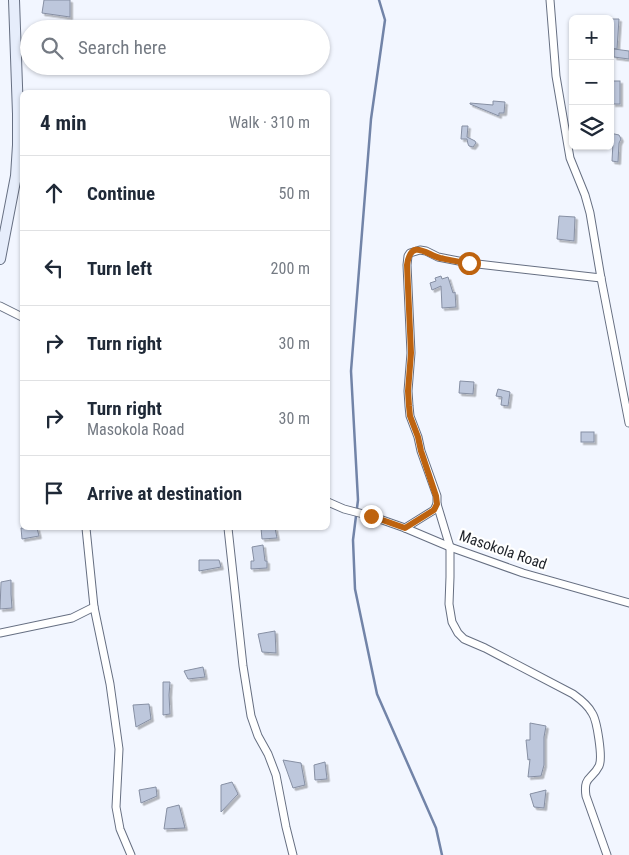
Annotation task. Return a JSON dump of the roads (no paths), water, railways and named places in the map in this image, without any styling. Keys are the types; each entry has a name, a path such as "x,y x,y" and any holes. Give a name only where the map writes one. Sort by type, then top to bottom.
{"street":[{"path":"0,259 16,176 18,114 14,0"},
{"path":"550,0 556,76 570,158 585,194 590,213 629,424"},
{"path":"601,278 469,263 438,257 420,250 410,253 407,265 411,353 408,391 410,416 418,437 450,547 449,604 452,622 458,634 464,639 573,694 586,704 593,714 598,733 600,762 598,769 584,787 607,855"},
{"path":"0,306 20,316"},
{"name":"Masokola Road","path":"330,503 405,528 450,547 523,573 629,602"},
{"path":"405,528 434,510 437,504"},
{"path":"86,530 94,607 110,684 119,749 116,807 120,829 130,855"},
{"path":"228,530 242,666 251,716 276,776 293,855"},
{"path":"0,632 72,618 94,607"}],"waterway":[{"path":"379,0 385,20 371,119 351,371 358,500 353,540 355,589 377,694 436,828 442,855"}]}
